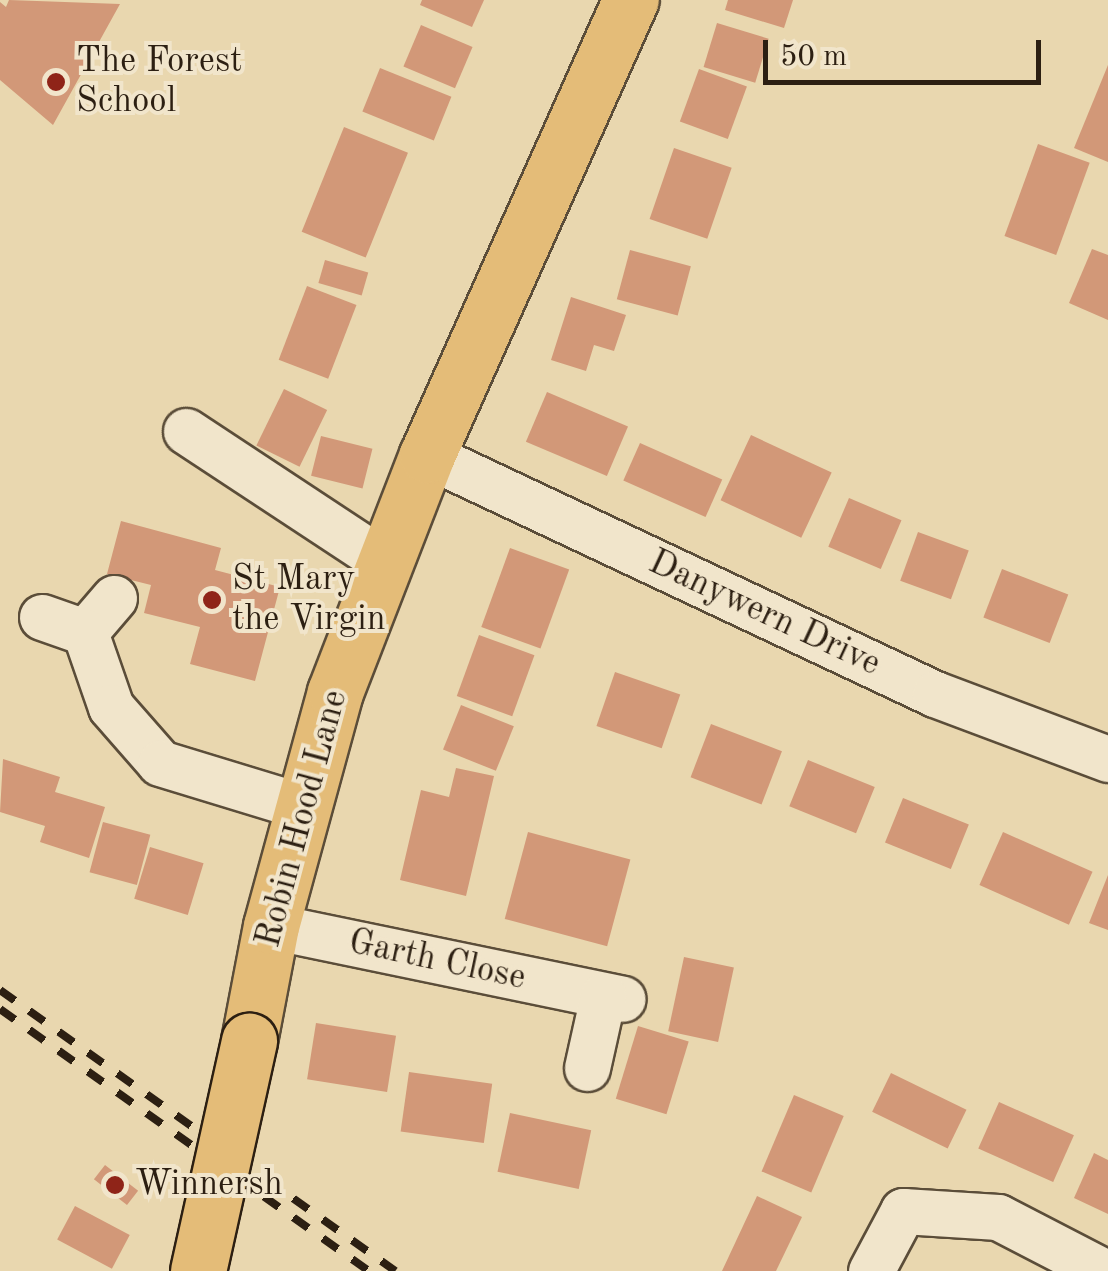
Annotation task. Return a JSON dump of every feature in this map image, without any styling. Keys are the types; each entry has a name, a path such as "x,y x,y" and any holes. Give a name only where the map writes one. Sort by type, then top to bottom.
{"main road":[{"name":"Robin Hood Lane","path":"198,1271 271,926 335,692 426,454 631,0"}],"street":[{"path":"186,431 386,563"},
{"name":"Danywern Drive","path":"426,454 935,694 1108,759"},
{"path":"85,632 114,598"},
{"path":"42,617 85,632"},
{"path":"85,632 112,707 160,763 301,806"},
{"name":"Garth Close","path":"271,926 613,998 587,1068"},
{"path":"872,1271 902,1211 998,1217 1102,1271"}],"building":[{"path":"9,0 120,4 53,125 0,80 0,2 6,7"},
{"path":"422,0 484,0 472,27 420,5"},
{"path":"728,0 793,0 784,28 725,10"},
{"path":"717,23 769,39 755,83 704,67"},
{"path":"421,25 473,47 455,88 403,66"},
{"path":"1108,65 1108,162 1074,148"},
{"path":"380,68 451,97 434,140 362,112"},
{"path":"699,69 747,86 728,139 680,122"},
{"path":"344,127 408,153 366,258 302,232"},
{"path":"1038,144 1090,163 1056,255 1004,236"},
{"path":"674,148 732,168 707,239 650,219"},
{"path":"1092,249 1108,255 1108,320 1069,303"},
{"path":"630,250 691,266 678,316 617,299"},
{"path":"325,260 368,272 362,295 318,283"},
{"path":"307,286 356,305 328,379 279,360"},
{"path":"571,297 626,315 614,351 594,345 586,371 551,360"},
{"path":"284,389 327,410 300,467 256,446"},
{"path":"547,392 628,426 607,476 526,442"},
{"path":"751,435 832,473 801,538 721,500"},
{"path":"321,436 372,449 363,489 311,476"},
{"path":"640,443 722,480 706,517 623,480"},
{"path":"849,498 901,520 881,569 828,547"},
{"name":"St Mary the Virgin","path":"121,521 221,548 215,570 280,587 255,681 190,664 200,627 144,613 151,585 107,574"},
{"path":"918,532 969,550 951,599 900,581"},
{"path":"510,548 569,570 540,648 481,627"},
{"path":"1002,569 1068,594 1050,643 983,618"},
{"path":"479,635 534,655 512,716 457,696"},
{"path":"615,672 680,694 662,748 596,726"},
{"path":"461,705 514,726 496,771 443,750"},
{"path":"711,724 782,751 762,804 691,777"},
{"path":"3,759 60,777 55,792 105,807 89,858 40,842 45,826 0,812"},
{"path":"808,760 875,787 856,833 789,806"},
{"path":"456,768 494,776 466,896 400,880 421,790 449,797"},
{"path":"903,798 969,825 951,869 885,843"},
{"path":"103,822 150,835 137,885 90,872"},
{"path":"528,832 630,859 607,946 505,919"},
{"path":"1003,832 1093,872 1069,925 979,885"},
{"path":"150,847 204,863 188,915 134,899"},
{"path":"1108,875 1108,930 1089,923"},
{"path":"684,957 734,968 718,1042 668,1031"},
{"path":"316,1023 396,1036 387,1092 307,1079"},
{"path":"638,1026 689,1041 666,1114 616,1099"},
{"path":"409,1072 492,1084 484,1143 401,1131"},
{"path":"891,1073 966,1110 948,1148 872,1112"},
{"path":"794,1095 844,1116 811,1193 762,1171"},
{"path":"999,1102 1074,1135 1053,1182 978,1149"},
{"path":"510,1113 591,1130 579,1189 498,1172"},
{"path":"1094,1153 1108,1160 1108,1214 1074,1198"},
{"name":"Winnersh","path":"105,1165 138,1191 127,1205 94,1179"},
{"path":"757,1196 802,1217 776,1271 722,1271"},
{"path":"75,1206 130,1235 112,1269 57,1240"}],"railway":[{"path":"0,990 395,1271"},
{"path":"0,1009 368,1271"}],"place":[{"name":"The Forest School","path":"56,82"},
{"name":"St Mary the Virgin","path":"212,600"},
{"name":"Winnersh","path":"115,1185"}]}
